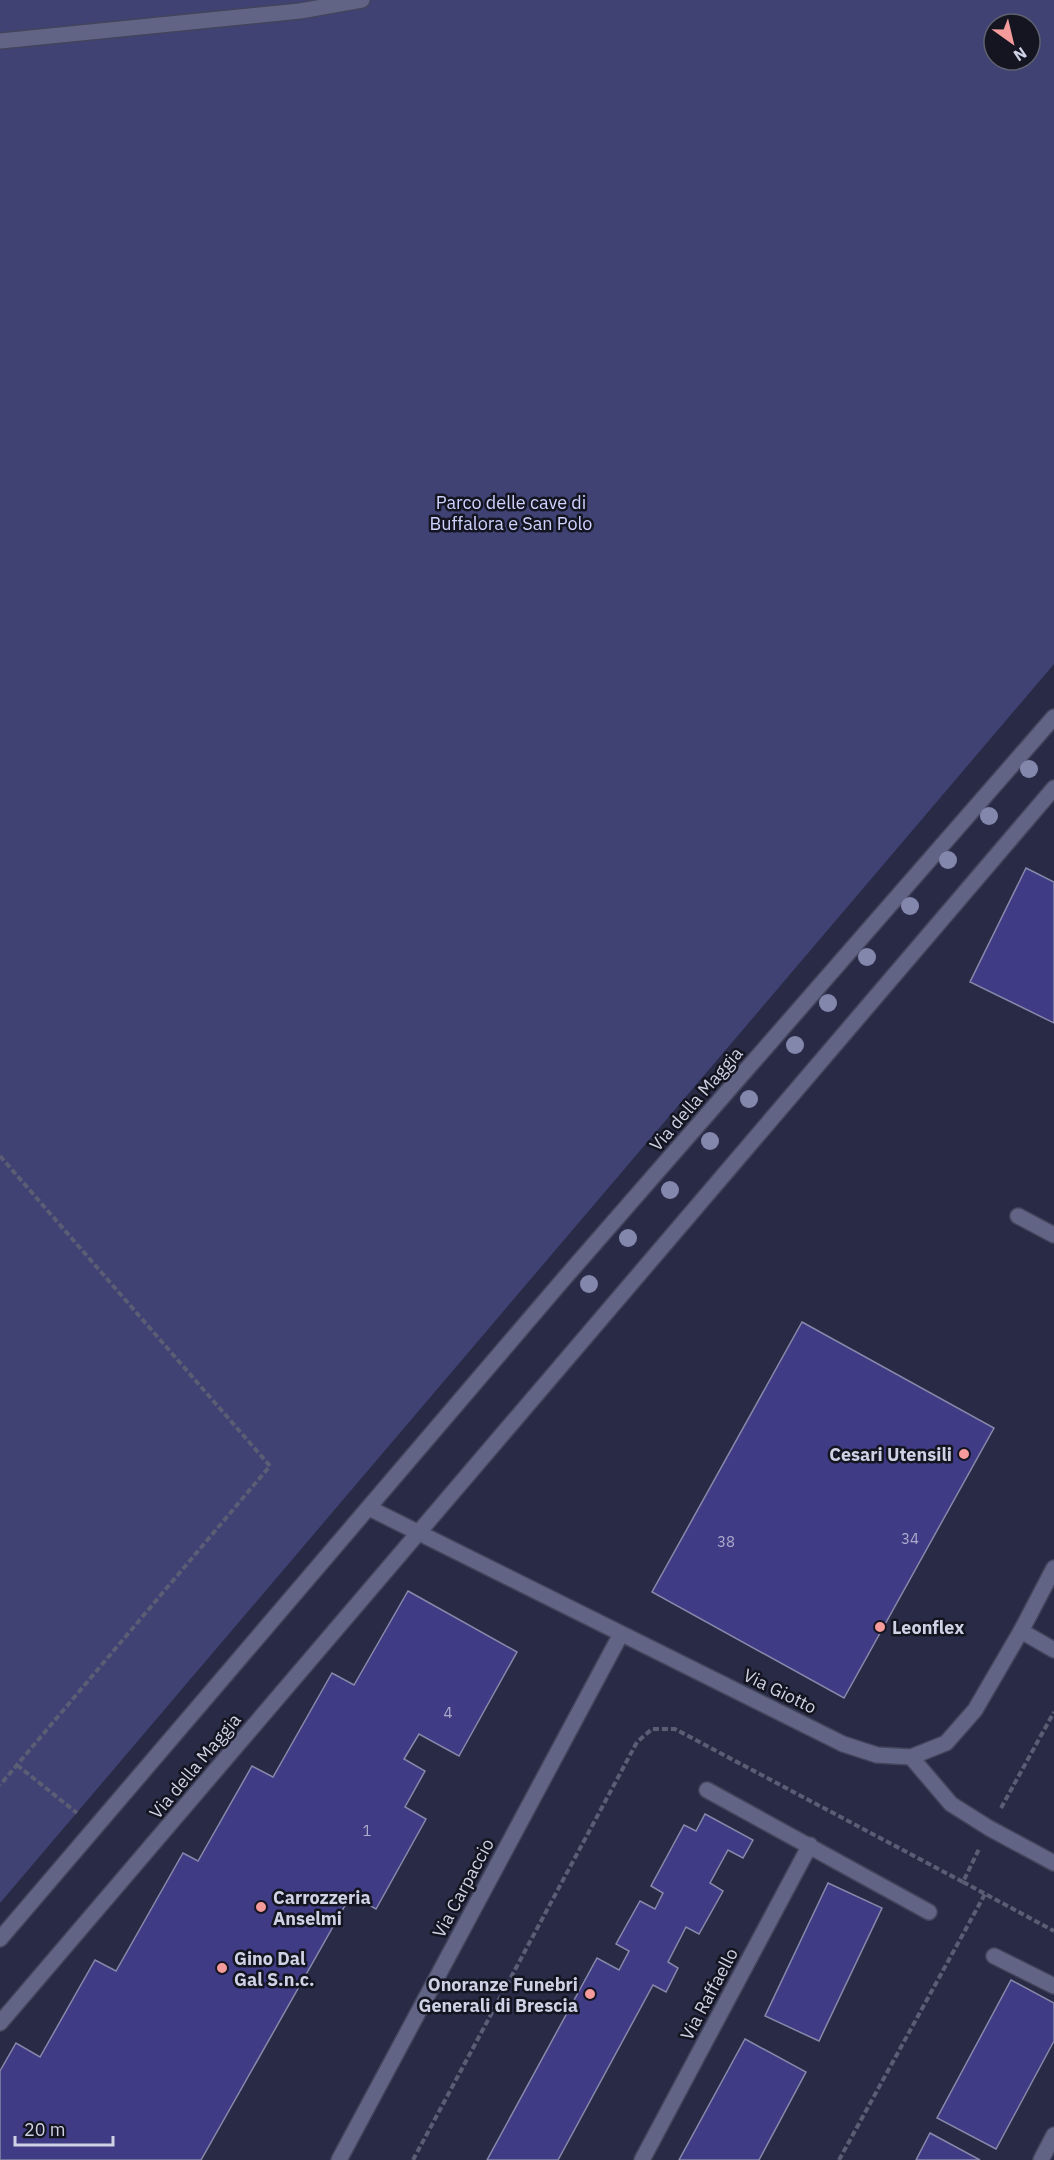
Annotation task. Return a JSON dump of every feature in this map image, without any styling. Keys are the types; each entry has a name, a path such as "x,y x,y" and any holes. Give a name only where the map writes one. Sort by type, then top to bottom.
{"street":[{"path":"0,41 300,10 362,0"},
{"name":"Via della Maggia","path":"0,1939 555,1290 1054,717"},
{"name":"Via della Maggia","path":"0,2023 1054,788"},
{"path":"1018,1216 1054,1235"},
{"path":"369,1508 418,1533"},
{"name":"Via Giotto","path":"418,1533 843,1744 877,1755 911,1757 946,1743 975,1710 1054,1568"},
{"path":"1021,1631 1054,1650"},
{"name":"Via Carpaccio","path":"339,2160 621,1634"},
{"path":"911,1757 951,1804 1054,1863"},
{"path":"707,1790 929,1912"},
{"name":"Via Raffaello","path":"642,2160 810,1845"},
{"path":"994,1956 1054,1986"},
{"path":"1041,2160 1054,2135"}],"path":[{"path":"0,1156 270,1466 0,1785"},
{"path":"963,1882 1054,1712"},
{"path":"413,2160 637,1742 652,1729 675,1729 1054,1931"},
{"path":"17,1765 95,1828"},
{"path":"839,2160 985,1894"}],"green space":[{"name":"Parco delle cave di Buffalora e San Polo","path":"0,0 1054,0 1054,664 0,1903"}],"building":[{"path":"1026,868 1054,882 1054,1023 970,982"},
{"path":"802,1322 994,1428 844,1698 652,1592"},
{"path":"408,1591 517,1652 459,1756 419,1734 404,1759 425,1771 405,1807 426,1819 376,1909 351,1895 201,2160 0,2160 0,2071 16,2043 40,2057 95,1960 116,1971 183,1853 198,1861 252,1766 273,1777 332,1673 354,1685"},
{"path":"705,1814 753,1840 743,1858 728,1850 710,1883 723,1891 699,1934 686,1927 668,1962 678,1968 666,1992 653,1985 558,2160 487,2160 597,1958 619,1970 629,1951 616,1944 640,1901 655,1909 663,1893 651,1886 684,1825 696,1831"},
{"path":"828,1883 882,1908 819,2041 765,2016"},
{"path":"1011,1980 1054,2003 1054,2041 996,2149 937,2118"},
{"path":"745,2039 806,2072 759,2160 679,2160"},
{"path":"930,2133 980,2160 916,2160"}],"place":[{"name":"Cesari Utensili","path":"964,1454"},
{"name":"Leonflex","path":"880,1627"},
{"name":"Carrozzeria Anselmi","path":"261,1907"},
{"name":"Gino Dal Gal S.n.c.","path":"222,1968"},
{"name":"Onoranze Funebri Generali di Brescia","path":"590,1994"}]}
